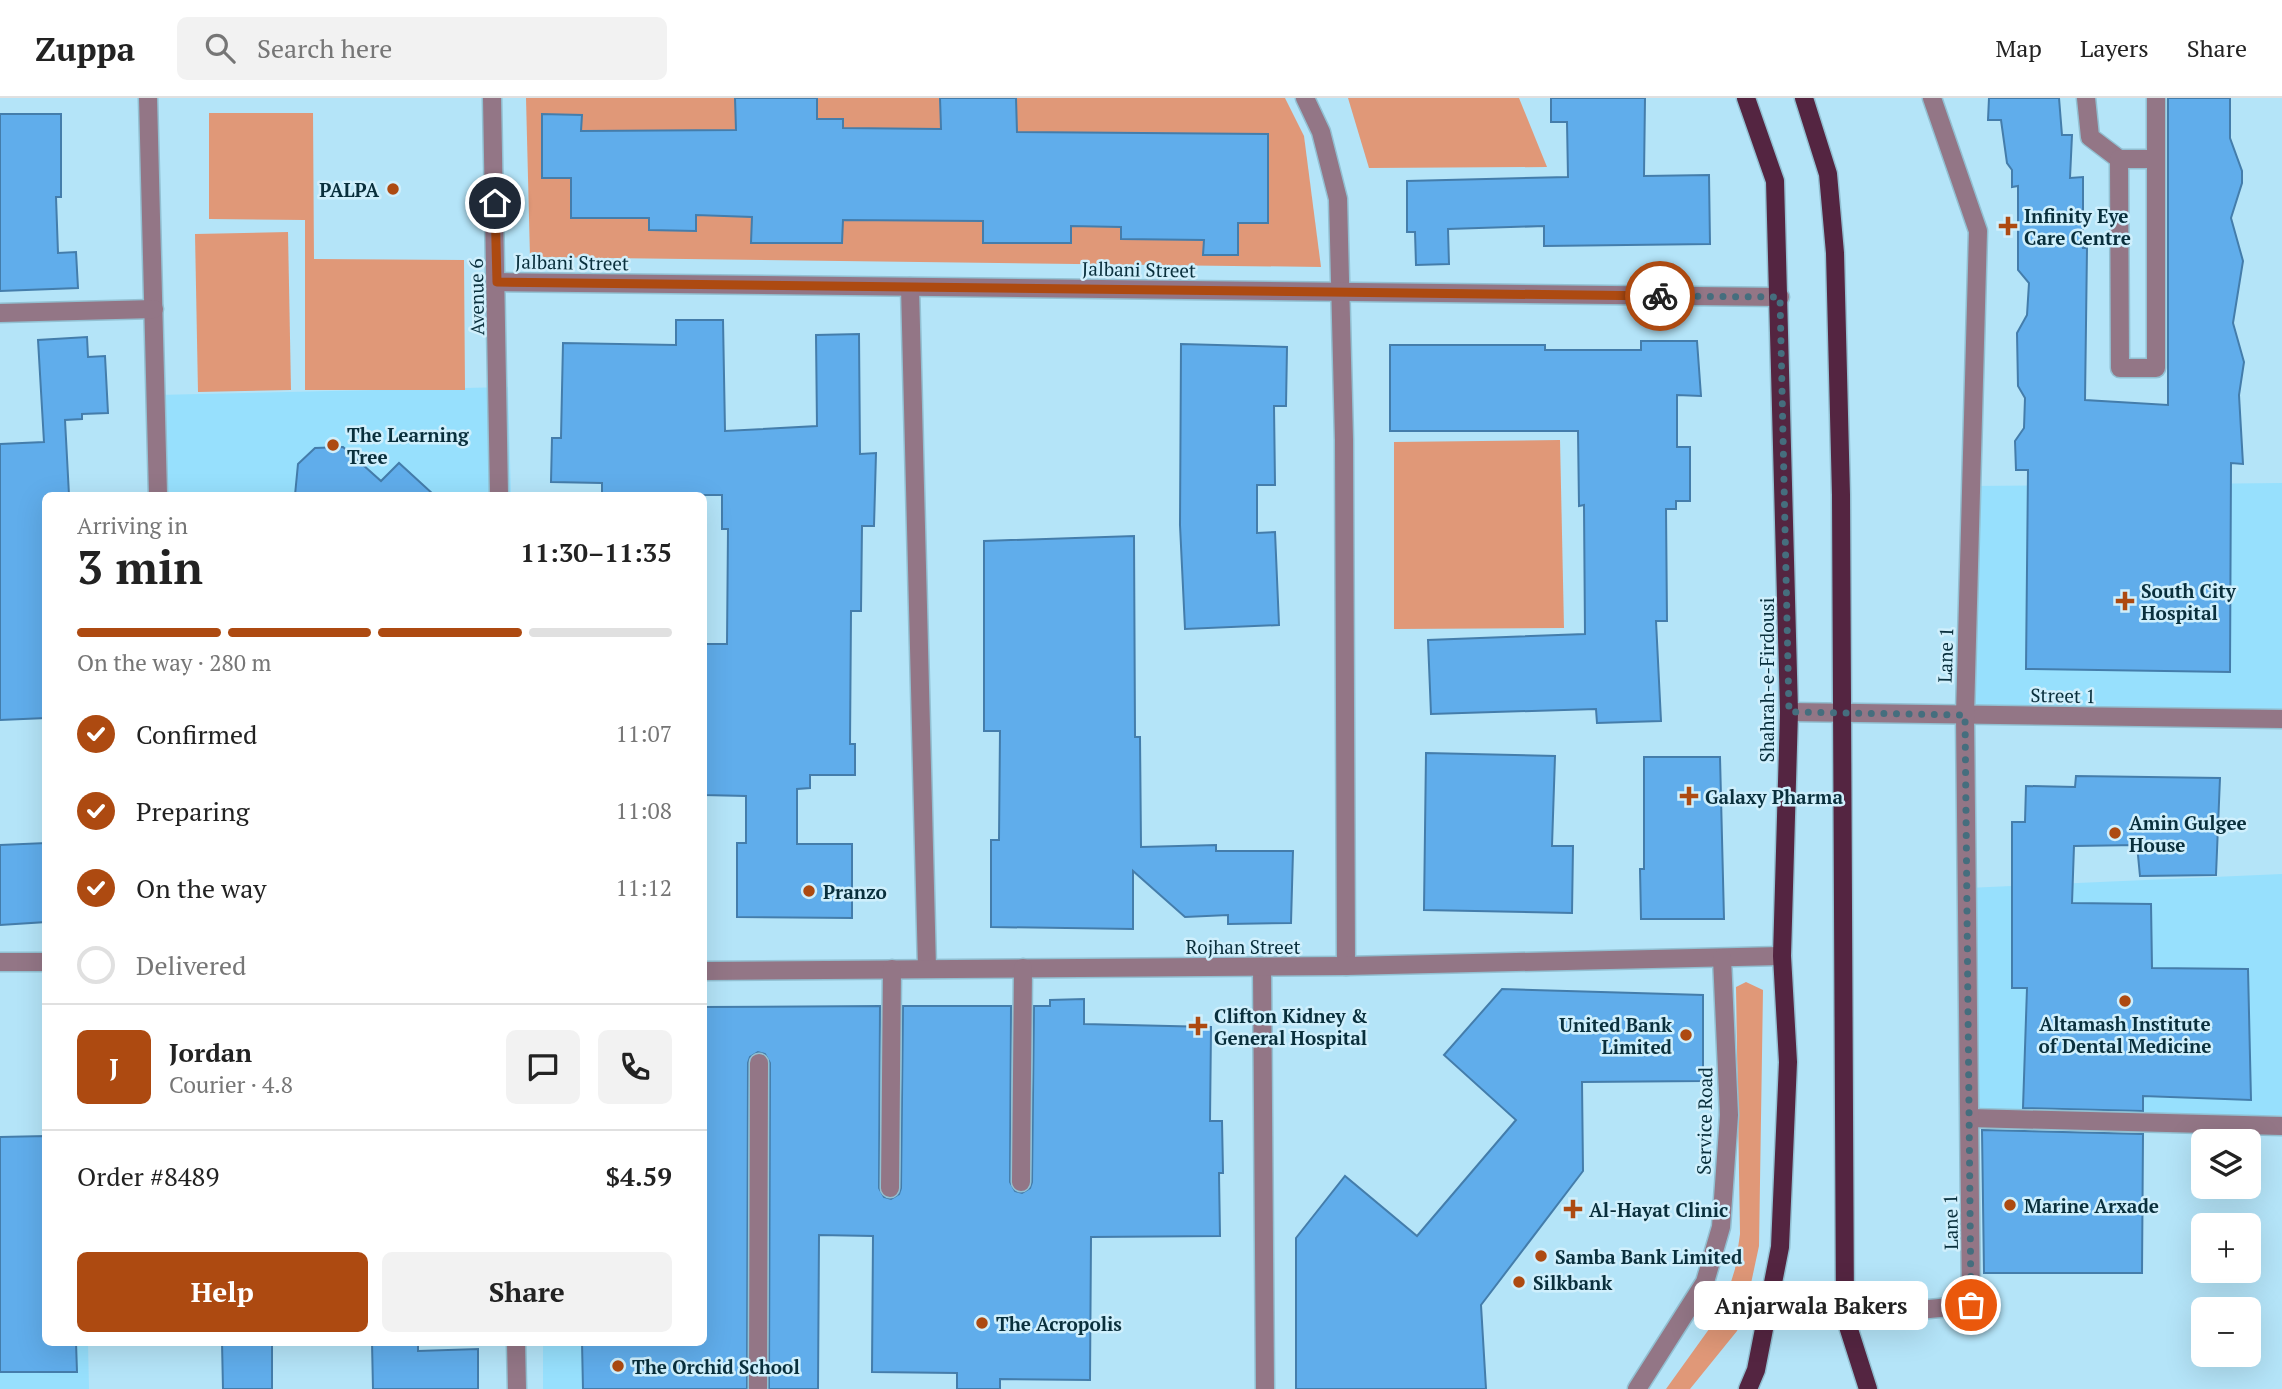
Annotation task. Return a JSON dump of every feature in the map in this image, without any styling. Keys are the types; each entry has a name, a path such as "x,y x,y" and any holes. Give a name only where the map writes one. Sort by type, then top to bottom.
{"main road":[{"name":"Shahrah-e-Firdousi","path":"1746,98 1775,181 1789,712 1782,956 1788,1062 1780,1247 1756,1370 1748,1389"},
{"path":"1804,98 1828,174 1835,253 1843,713 1841,1021 1845,1317 1868,1389"}],"street":[{"path":"148,98 158,492"},
{"name":"Avenue 6","path":"492,98 499,492"},
{"path":"1305,98 1321,132 1338,199 1342,292 1346,966"},
{"name":"Lane 1","path":"1845,1317 1971,1305 1965,715 1978,231 1945,129 1932,98"},
{"path":"2086,98 2090,136 2119,159 2156,159"},
{"path":"2119,159 2120,368 2156,368 2156,98"},
{"name":"Jalbani Street","path":"497,282 1780,297"},
{"path":"910,287 927,968"},
{"path":"0,313 154,309"},
{"name":"Street 1","path":"1789,712 2282,719"},
{"name":"Rojhan Street","path":"707,971 1346,966 1782,956"},
{"name":"Service Road","path":"1637,1389 1705,1282 1721,1227 1728,1115 1722,958"},
{"path":"0,962 42,962"},
{"path":"1262,967 1265,1389"},
{"path":"1021,1182 1023,968"},
{"path":"890,1188 892,970"},
{"path":"758,1389 759,1063"},
{"path":"1969,1118 2282,1126"},
{"path":"516,1346 517,1389"}],"shaded area":[{"path":"526,98 1285,98 1304,136 1321,267 530,257"},
{"path":"1348,98 1519,98 1547,167 1369,168"},
{"path":"209,113 313,113 314,259 464,260 465,390 305,390 305,220 209,219"},
{"path":"288,232 291,390 198,392 195,234"},
{"name":"The Learning Tree","path":"508,387 511,492 158,492 156,395"},
{"path":"1560,440 1564,628 1394,629 1394,442"},
{"name":"South City Hospital","path":"2282,483 2282,719 1965,715 1970,486"},
{"name":"Altamash Institute of Dental Medicine","path":"2282,874 2282,1115 1970,1118 1967,888"},
{"path":"1746,982 1763,990 1759,1246 1744,1316 1737,1331 1690,1389 1666,1389 1722,1311 1735,1269 1740,1234 1736,987"},
{"path":"0,1248 42,1334 42,1346 88,1346 89,1389 0,1389"},
{"name":"The Orchid School","path":"543,1346 693,1346 692,1389 543,1389"}],"building":[{"path":"735,98 817,98 817,119 843,119 843,128 941,129 940,98 1016,98 1017,132 1268,134 1268,223 1238,223 1238,255 1203,255 1204,240 1121,239 1121,227 1071,226 1071,243 983,243 983,221 843,220 842,243 751,243 752,217 696,215 696,231 649,230 649,218 571,218 571,178 542,178 542,114 582,115 581,131 736,130"},
{"path":"1551,98 1645,98 1644,176 1709,175 1710,244 1544,246 1544,226 1448,229 1449,264 1416,265 1415,232 1407,232 1407,181 1568,177 1567,122 1551,122"},
{"path":"1989,98 2059,98 2062,135 2072,135 2070,178 2083,177 2083,248 2087,248 2085,400 2168,405 2168,98 2230,98 2230,138 2242,171 2242,183 2231,218 2243,261 2233,323 2244,362 2239,395 2243,464 2231,463 2230,672 2026,669 2028,470 2016,470 2015,441 2024,428 2025,398 2018,386 2017,333 2027,315 2029,283 2018,270 2018,186 2012,187 2012,170 2007,163 2001,120 1988,120"},
{"path":"0,114 61,114 61,197 56,197 58,253 76,252 78,288 0,291"},
{"path":"676,320 723,320 725,431 817,426 816,335 859,334 860,454 876,453 874,526 862,526 861,611 851,611 850,744 855,744 855,775 810,775 810,788 797,789 797,844 852,844 852,918 737,917 737,843 746,843 746,796 707,795 707,644 727,644 728,529 722,529 722,495 707,495 707,492 602,492 602,483 551,482 552,438 561,438 563,343 676,345"},
{"path":"87,337 88,357 105,356 108,413 82,414 82,419 65,420 69,492 42,492 42,718 0,720 0,444 44,442 38,340"},
{"path":"1641,341 1697,341 1701,396 1677,395 1677,447 1690,447 1690,501 1676,501 1676,509 1666,509 1667,621 1656,621 1661,721 1597,723 1596,709 1431,714 1428,640 1585,634 1584,505 1579,506 1578,431 1390,431 1390,345 1545,345 1545,350 1641,350"},
{"path":"1181,344 1287,347 1286,406 1274,406 1275,485 1257,485 1257,533 1275,532 1279,625 1185,629 1180,525"},
{"path":"343,447 381,481 399,463 431,492 295,492 298,464 315,448"},
{"path":"1134,536 1135,737 1140,737 1141,847 1216,845 1216,851 1293,851 1291,923 1228,924 1228,915 1185,917 1133,871 1133,929 991,927 991,840 999,840 1000,731 984,731 984,541"},
{"path":"1426,753 1555,756 1552,846 1573,846 1572,913 1424,910"},
{"path":"1644,757 1720,757 1724,919 1641,919"},
{"path":"2076,776 2220,778 2216,875 2140,876 2137,845 2074,846 2072,903 2151,904 2152,968 2248,969 2251,1100 2143,1096 2143,1111 2023,1108 2027,988 2012,988 2012,822 2025,822 2026,786 2075,787"},
{"path":"42,843 42,922 0,925 0,845"},
{"path":"1502,989 1703,995 1703,1081 1582,1082 1583,1171 1481,1305 1486,1389 1296,1389 1296,1238 1345,1176 1417,1236 1516,1120 1444,1055"},
{"path":"1084,999 1084,1024 1211,1027 1210,1121 1222,1121 1220,1236 1091,1237 1090,1380 1000,1379 1000,1389 957,1389 957,1373 872,1372 873,1236 819,1235 818,1389 769,1389 770,1063 765,1054 758,1052 750,1057 748,1063 747,1389 583,1389 582,1346 707,1346 707,1007 880,1006 879,1188 884,1197 891,1199 899,1194 901,1188 903,1006 1011,1006 1010,1182 1015,1191 1022,1193 1030,1188 1032,1182 1034,1006 1050,1006 1050,1000"},
{"name":"Marine Arxade","path":"1982,1130 2143,1134 2142,1273 1984,1273"},
{"path":"42,1136 42,1346 76,1346 77,1372 0,1372 0,1137"},
{"path":"222,1346 272,1346 272,1389 223,1389"},
{"path":"372,1346 418,1346 418,1351 478,1349 478,1389 373,1389"}],"way so far":[{"path":"1660,296 1780,297 1789,712 1965,715 1971,1305"}],"place":[{"name":"PALPA","path":"393,189"},
{"name":"Infinity Eye Care Centre","path":"2008,226"},
{"name":"The Learning Tree","path":"333,445"},
{"name":"South City Hospital","path":"2125,601"},
{"name":"Galaxy Pharma","path":"1689,796"},
{"name":"Amin Gulgee House","path":"2115,833"},
{"name":"Pranzo","path":"809,891"},
{"name":"Altamash Institute of Dental Medicine","path":"2125,1001"},
{"name":"Clifton Kidney & General Hospital","path":"1198,1026"},
{"name":"United Bank Limited","path":"1686,1035"},
{"name":"Marine Arxade","path":"2010,1205"},
{"name":"Al-Hayat Clinic","path":"1573,1209"},
{"name":"Samba Bank Limited","path":"1541,1256"},
{"name":"Silkbank","path":"1519,1282"},
{"name":"Anjarwala Bakers","path":"1971,1305"},
{"name":"The Acropolis","path":"982,1323"},
{"name":"The Orchid School","path":"618,1366"}],"route":[{"path":"495,203 497,282 1660,296"}]}
